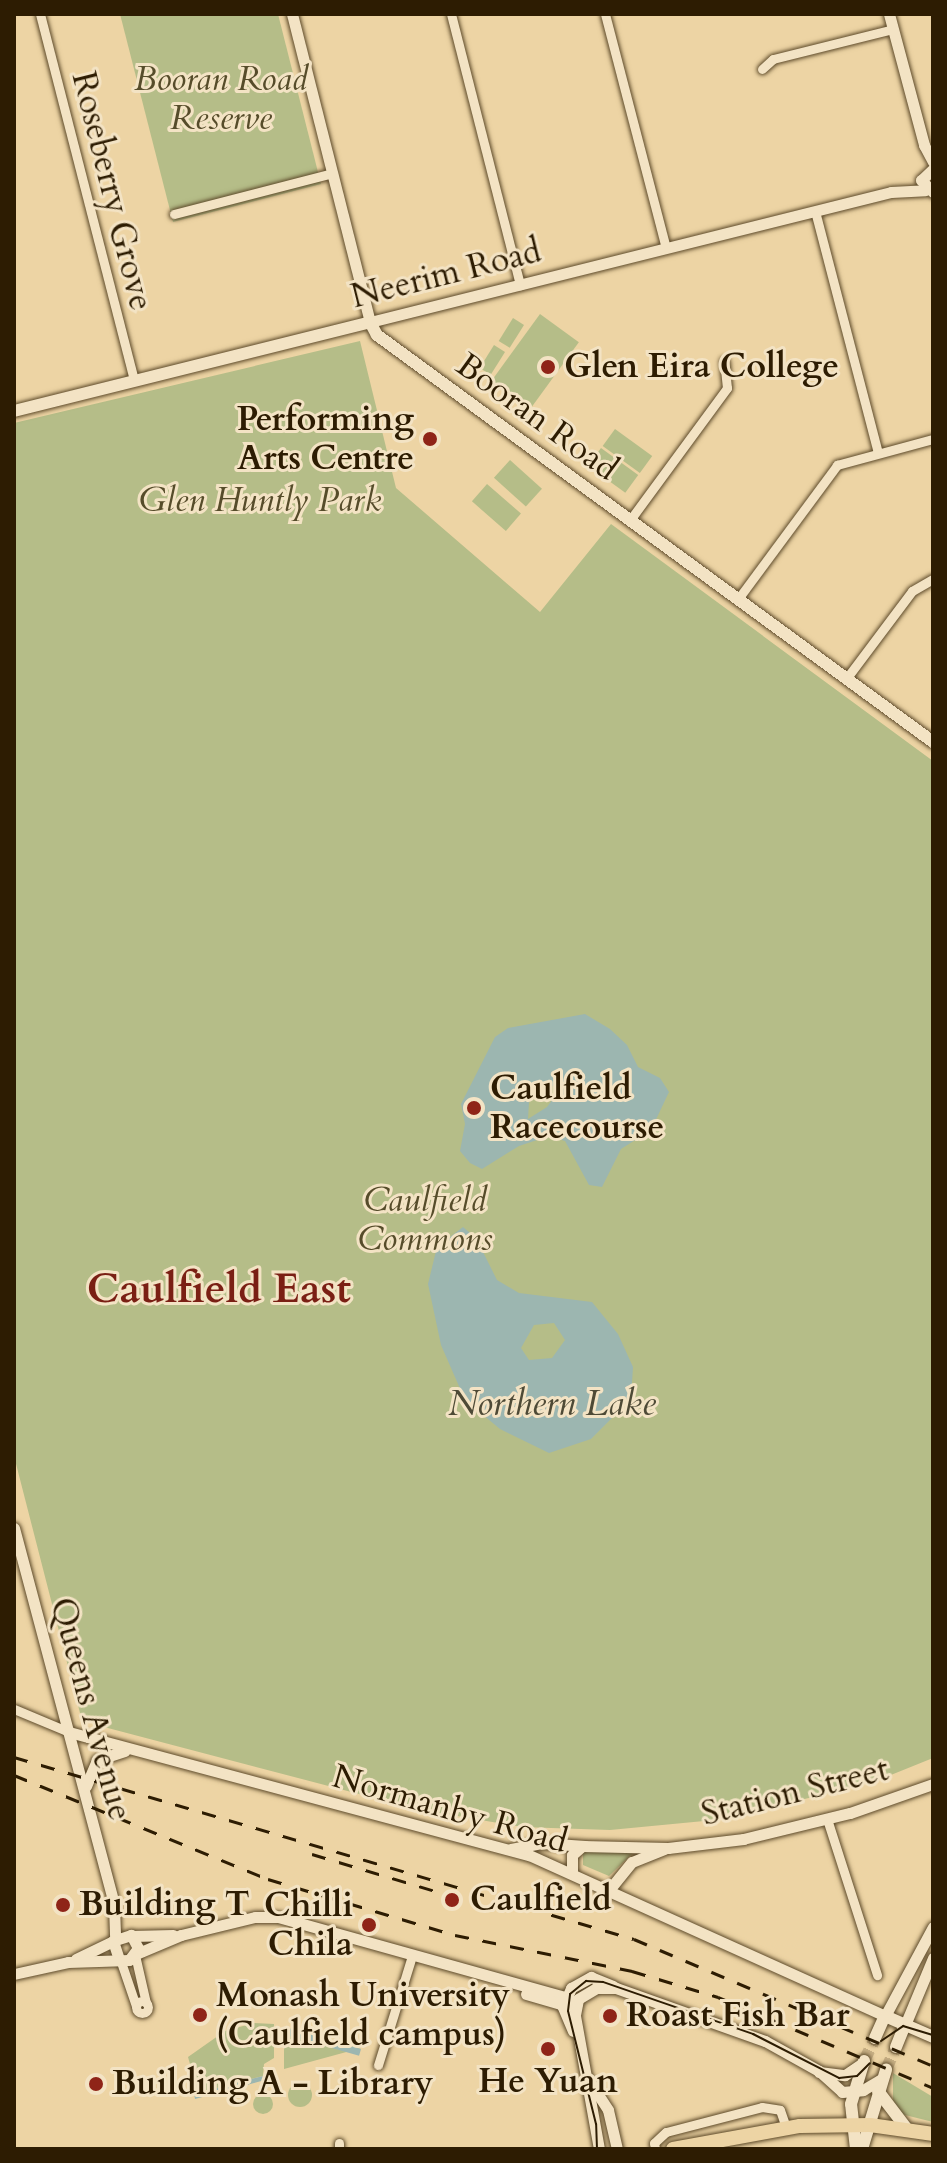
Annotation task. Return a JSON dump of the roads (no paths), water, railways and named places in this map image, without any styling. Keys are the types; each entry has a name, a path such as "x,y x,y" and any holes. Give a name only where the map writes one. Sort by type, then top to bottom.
{"highway":[{"path":"673,2149 786,2127 852,2124 933,2134"}],"main road":[{"name":"Neerim Road","path":"14,411 370,322"},
{"name":"Booran Road","path":"370,322 377,335 933,742"},
{"name":"Normanby Road","path":"885,2016 933,2037"},
{"path":"875,2038 885,2016"},
{"path":"896,2047 905,2025"},
{"path":"859,2149 852,2124 853,2093 864,2062"},
{"path":"859,2149 870,2125 882,2080"},
{"path":"882,2080 907,2129"}],"street":[{"name":"Roseberry Grove","path":"40,14 134,381"},
{"path":"292,14 370,322"},
{"path":"451,14 520,285"},
{"path":"605,14 666,248"},
{"path":"889,14 924,145 930,193"},
{"path":"762,69 773,59 893,29"},
{"path":"924,145 933,162"},
{"path":"174,214 333,173"},
{"name":"Neerim Road","path":"370,322 891,192 926,173"},
{"name":"Neerim Road","path":"891,192 930,193"},
{"path":"815,211 878,453"},
{"path":"630,520 727,388 724,361"},
{"path":"738,599 837,465 933,439"},
{"path":"846,679 912,591 933,579"},
{"name":"Queens Avenue","path":"14,1528 114,1905 114,1940 119,1959"},
{"path":"14,1709 69,1732"},
{"name":"Normanby Road","path":"69,1732 510,1849 572,1873 885,2016"},
{"path":"87,1799 87,1777 97,1760 134,1750"},
{"name":"Station Street","path":"510,1849 542,1843 668,1848 743,1839 827,1819 933,1784"},
{"path":"827,1819 877,1975"},
{"path":"572,1873 572,1854 586,1846"},
{"name":"Station Street","path":"609,1890 632,1862 668,1848"},
{"name":"Queens Avenue","path":"114,1905 131,1936 136,1954"},
{"path":"14,1974 68,1962 119,1959 181,1935 255,1917 278,1917 568,2002 592,1989 616,1988 765,2041 819,2071 836,2089 853,2093 882,2080"},
{"path":"885,2016 933,1927"},
{"path":"68,1962 114,1940 131,1936 181,1935"},
{"path":"119,1959 141,2005 136,1954"},
{"path":"378,2065 412,1956"},
{"path":"905,2025 933,1958"},
{"path":"568,2002 586,2075 599,2149"},
{"path":"819,2071 845,2075 864,2062"},
{"path":"586,2075 605,2105 617,2149"},
{"path":"655,2149 660,2136 682,2127 762,2107 780,2110 786,2127"}],"water":[{"path":"585,1014 610,1029 627,1045 638,1067 660,1078 669,1092 651,1130 621,1149 602,1187 589,1185 565,1141 549,1136 519,1146 482,1169 470,1163 460,1151 465,1124 461,1104 495,1037 508,1028","holes":["554,1086 558,1092 547,1107 528,1119 529,1102 546,1087"]},
{"name":"Northern Lake","path":"463,1227 476,1238 497,1280 519,1293 592,1302 618,1334 633,1367 631,1399 591,1439 549,1453 500,1429 465,1400 441,1345 428,1284 437,1247","holes":["554,1323 565,1340 552,1358 529,1360 521,1348 534,1325"]},
{"path":"284,2027 361,2049 359,2056 282,2034"},
{"path":"263,2076 265,2080 195,2099 194,2094"}],"tunnel":[{"path":"864,2061 875,2038"},
{"path":"886,2070 896,2047"}],"tram line":[{"path":"597,2149 596,2124 568,2011 570,1994 586,1981 603,1982 753,2034 839,2078 857,2076 870,2063"},
{"path":"881,2041 903,2026 933,2035"}],"railway":[{"path":"14,1757 634,1939 933,2066"},
{"path":"14,1775 268,1879 455,1935 632,1971 718,1997 933,2088"},
{"path":"312,1854 442,1893"}],"place":[{"name":"Glen Eira College","path":"548,367"},
{"name":"Performing Arts Centre","path":"430,439"},
{"name":"Caulfield Racecourse","path":"474,1108"},
{"name":"Caulfield","path":"452,1900"},
{"name":"Building T","path":"63,1905"},
{"name":"Chilli Chila","path":"369,1925"},
{"name":"Monash University (Caulfield campus)","path":"200,2015"},
{"name":"Roast Fish Bar","path":"610,2016"},
{"name":"He Yuan","path":"548,2049"},
{"name":"Building A - Library","path":"96,2084"}],"district":[{"name":"Caulfield East","path":"219,1289"}],"park label":[{"name":"Booran Road Reserve","path":"221,98"},
{"name":"Glen Huntly Park","path":"260,501"},
{"name":"Caulfield Commons","path":"425,1220"}]}
